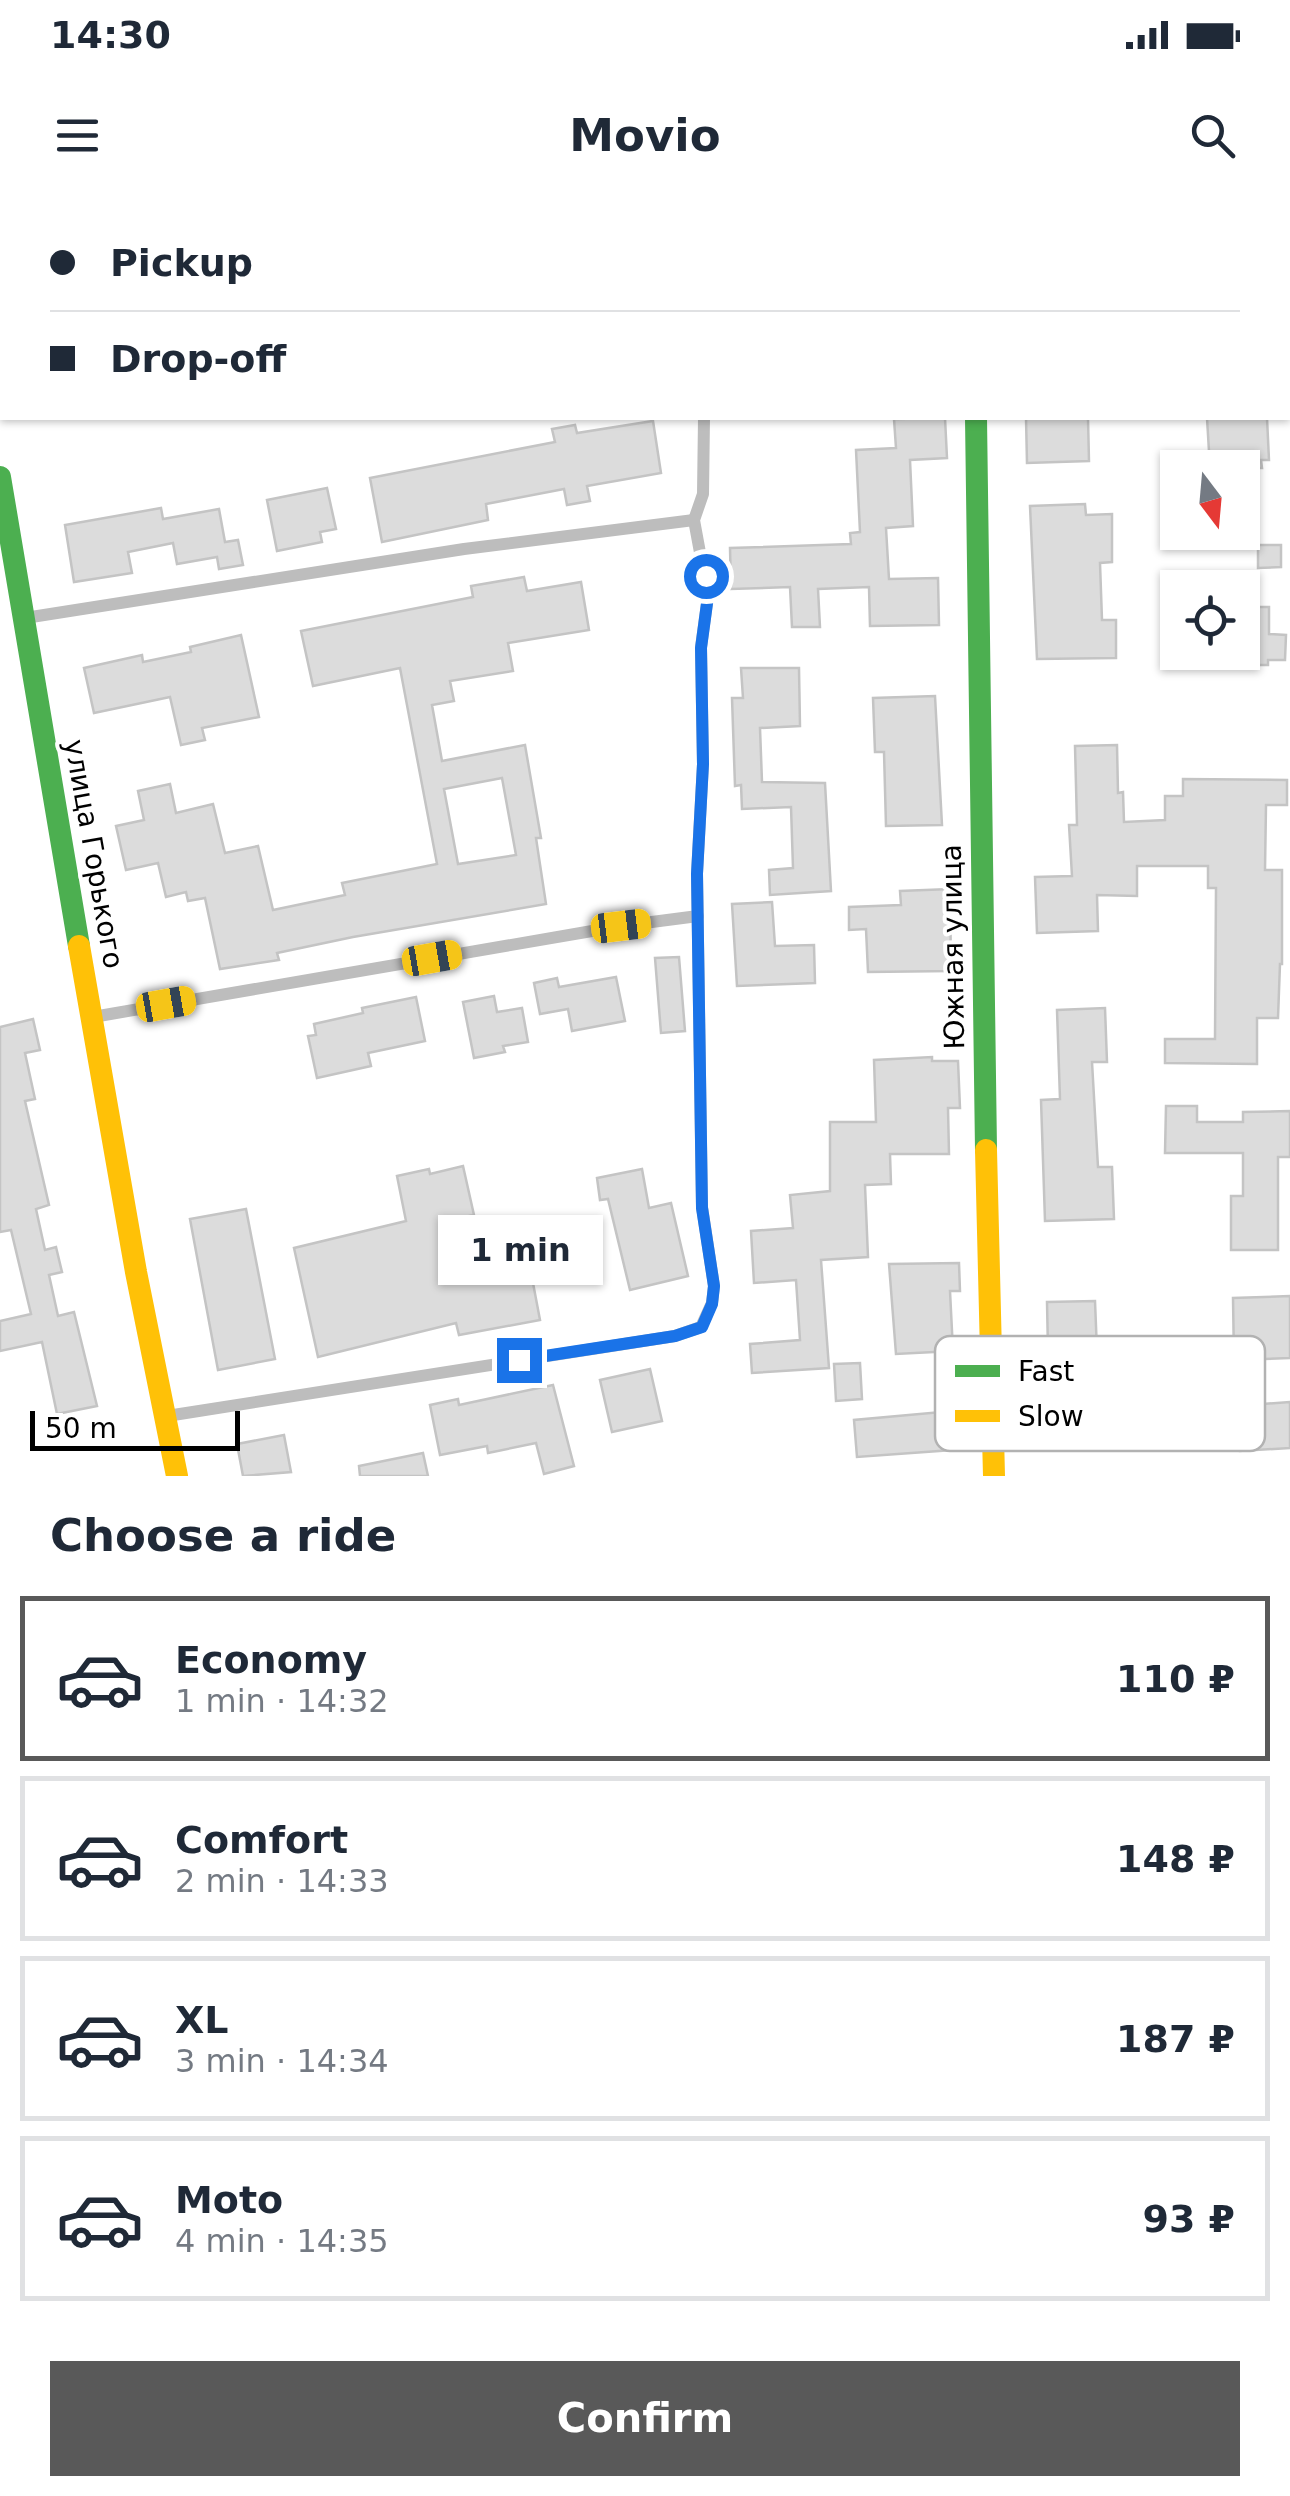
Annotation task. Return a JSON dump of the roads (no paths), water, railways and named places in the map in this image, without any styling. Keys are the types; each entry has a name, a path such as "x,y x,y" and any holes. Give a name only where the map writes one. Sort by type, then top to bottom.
{"street":[{"name":"Южная улица","path":"976,420 990,1336"},
{"name":"улица Горького","path":"0,478 91,1017 177,1476"},
{"name":"Южная улица","path":"993,1451 994,1476"}],"lane":[{"path":"165,1416 675,1336 702,1327 712,1304 714,1286 702,1208 697,874 703,764 701,648 708,596 694,520 703,494 704,420"},
{"path":"22,618 464,549 694,520"},
{"path":"91,1017 601,929 698,916"}]}
